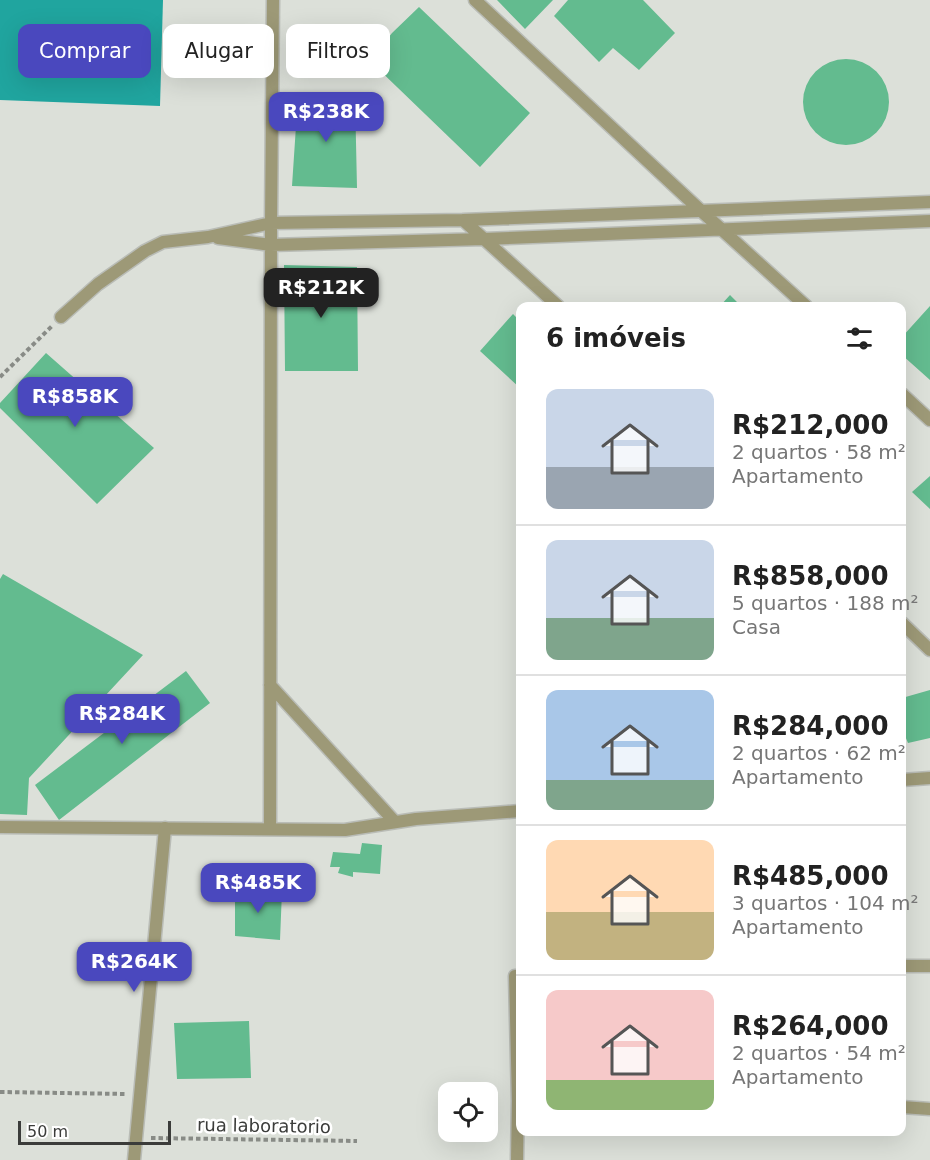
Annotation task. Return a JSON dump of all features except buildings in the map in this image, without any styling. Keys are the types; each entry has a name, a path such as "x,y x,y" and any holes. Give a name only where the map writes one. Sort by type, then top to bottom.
{"street":[{"path":"270,828 273,0"},
{"path":"475,0 802,302"},
{"path":"61,317 98,284 145,251 163,242 208,237 271,223 463,220 699,209 930,202"},
{"path":"463,220 554,302"},
{"path":"208,237 271,245 930,221"},
{"path":"906,398 930,420"},
{"path":"906,627 930,650"},
{"path":"270,685 395,822"},
{"path":"906,780 930,778"},
{"path":"0,827 345,830 395,822 516,811"},
{"path":"134,1160 165,828"},
{"path":"906,966 930,966"},
{"path":"906,1107 930,1109"},
{"path":"517,1160 518,1136"}],"path":[{"path":"0,377 61,317"},
{"path":"0,1092 140,1094"},
{"name":"rua laboratorio","path":"135,1138 357,1141"}],"water":[{"path":"0,0 163,0 160,106 0,100"}]}
